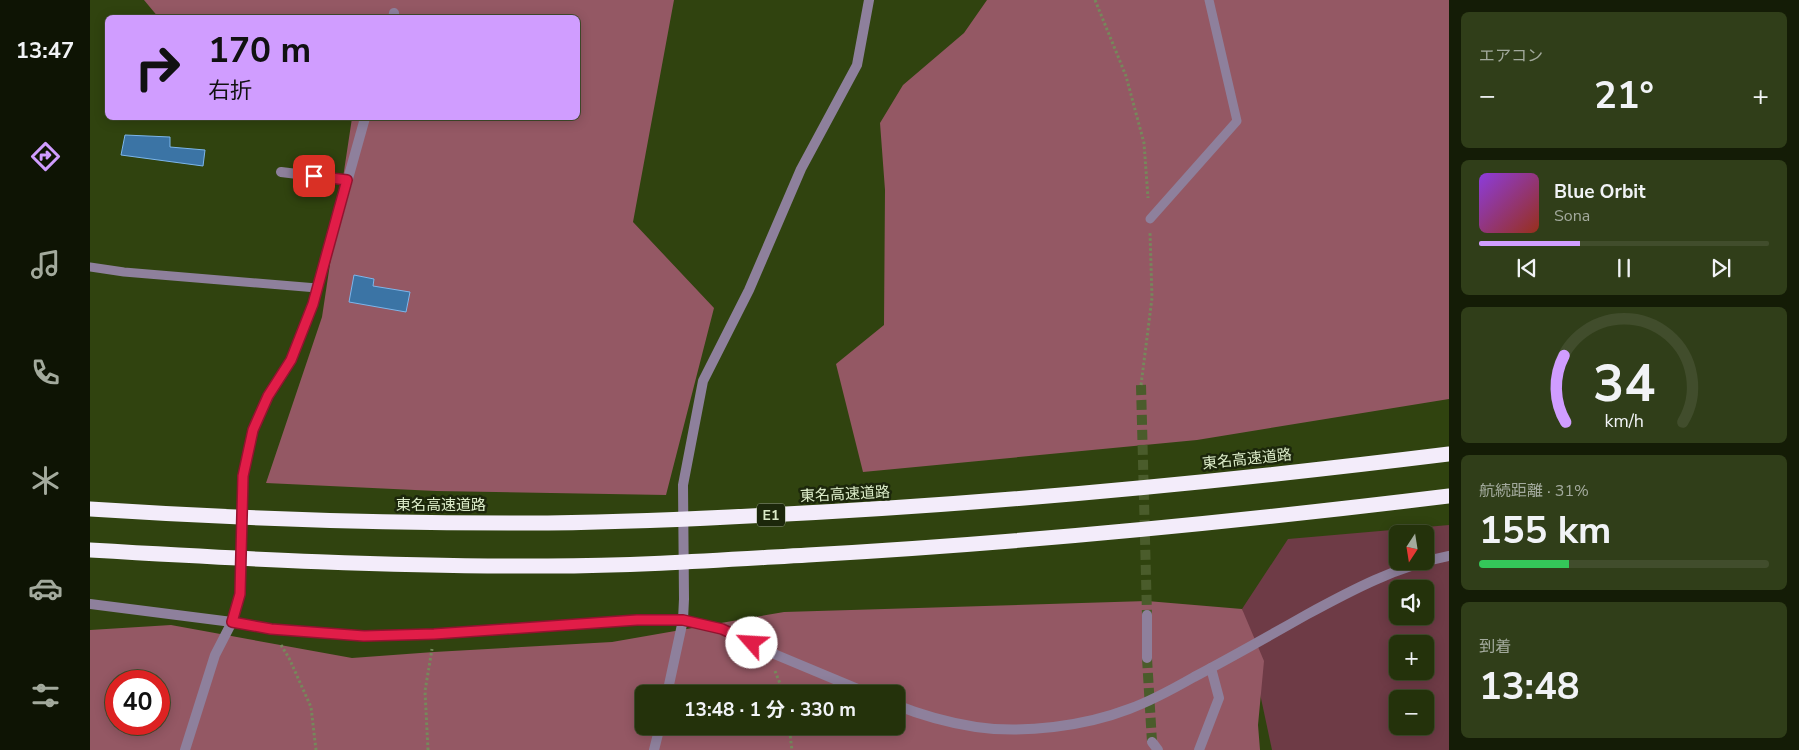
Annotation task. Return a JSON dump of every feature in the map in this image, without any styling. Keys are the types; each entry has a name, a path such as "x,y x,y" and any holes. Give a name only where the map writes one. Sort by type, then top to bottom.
{"highway":[{"name":"東名高速道路","path":"90,509 190,515 382,522 550,523 714,518 881,510 1086,494 1337,468 1449,454"},
{"path":"90,550 381,564 551,566 713,561 881,551 1101,533 1324,511 1449,496"}],"street":[{"path":"669,685 683,620 683,485 703,381 749,290 801,169 857,65 869,0"},
{"path":"185,750 215,655 232,622 240,594 243,476 253,430 268,396 291,360 313,304 364,120"},
{"path":"281,172 347,180"},
{"path":"905,708 937,718 977,727 1019,729 1060,726 1095,720 1130,709 1211,668 1360,586 1404,568 1449,556"},
{"path":"90,604 232,622 271,629 364,636 434,634 637,620 683,620 722,629 767,651 848,685"},
{"path":"1147,615 1147,658"},
{"path":"1198,750 1219,698 1211,668"},
{"path":"654,750 658,735"}],"lane":[{"path":"1150,219 1236,121 1209,0"},
{"path":"90,267 124,272 318,288"}],"path":[{"path":"1095,0 1126,76 1144,143 1150,219 1152,298 1141,385"},
{"path":"271,629 290,658 311,707 316,750"},
{"path":"428,750 425,691 434,634"},
{"path":"790,735 792,750"}],"shaded area":[{"path":"144,0 674,0 633,222 714,308 666,495 436,491 266,483 322,317 352,120 580,120 580,15 156,15"},
{"path":"987,0 1449,0 1449,399 1197,440 863,472 836,364 884,325 885,190 880,123 903,85 964,33"},
{"path":"1449,525 1449,750 1272,750 1242,609 1288,539 1389,530 1389,570 1434,570 1434,526"},
{"path":"1147,601 1242,609 1264,661 1258,725 1260,750 90,750 90,630 171,625 352,658 612,642 784,612"}],"building":[{"path":"125,135 170,137 170,147 205,150 203,166 121,155"},
{"path":"354,275 374,279 373,286 410,292 406,312 349,302"}],"tunnel":[{"path":"1141,385 1147,615"},
{"path":"1147,658 1152,742"}],"route":[{"path":"314,176 347,180 313,304 291,360 268,396 253,430 243,476 240,594 232,622 271,629 364,636 434,634 637,620 683,620 722,629 752,643"}]}
